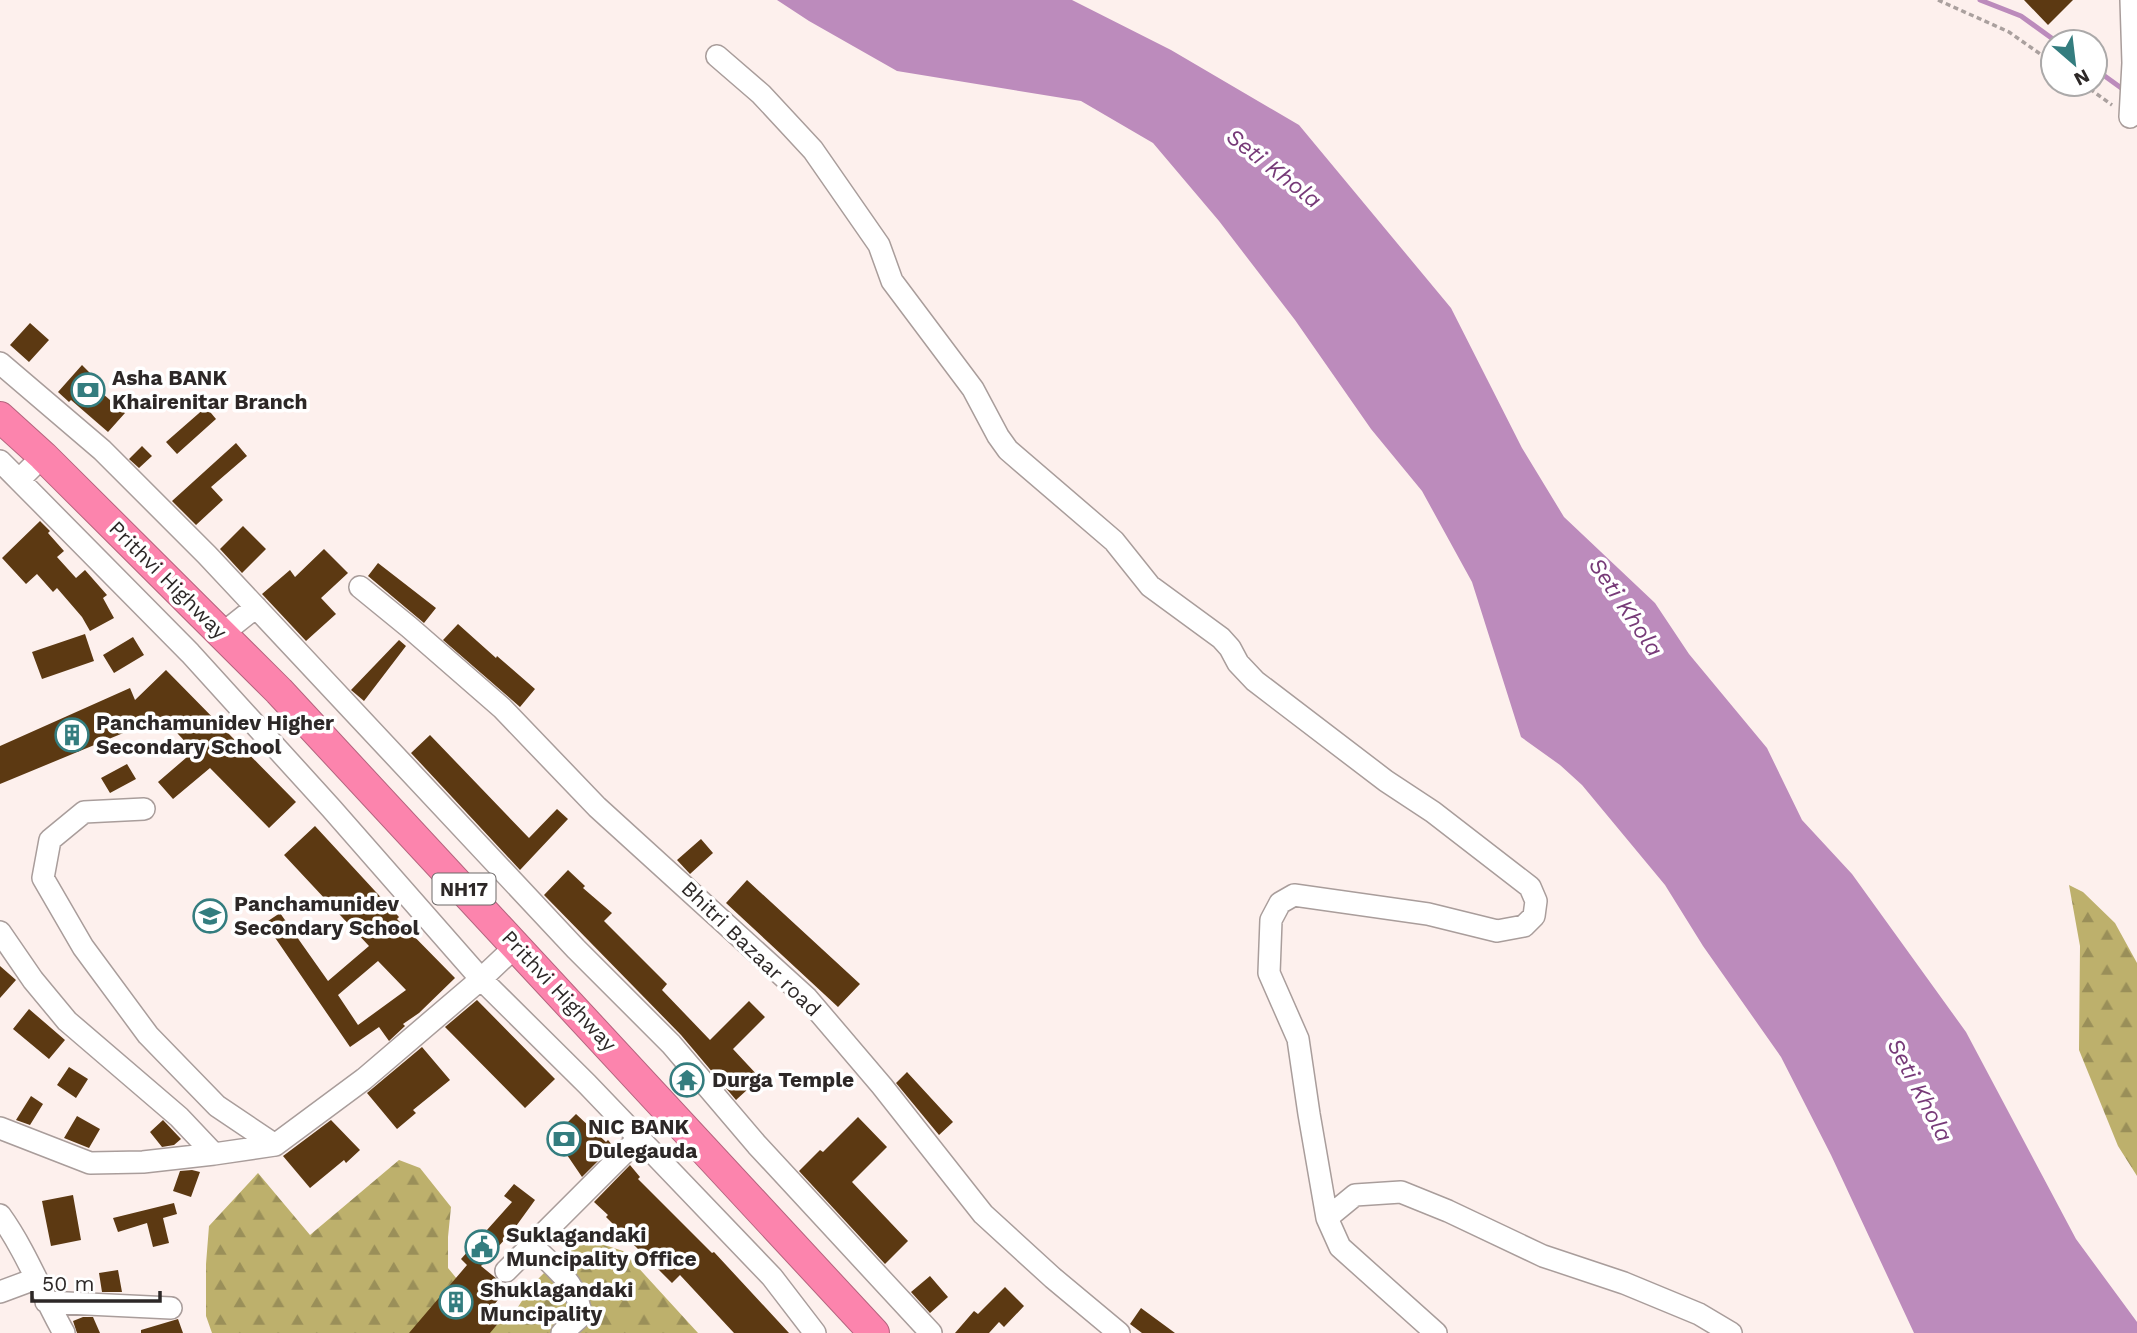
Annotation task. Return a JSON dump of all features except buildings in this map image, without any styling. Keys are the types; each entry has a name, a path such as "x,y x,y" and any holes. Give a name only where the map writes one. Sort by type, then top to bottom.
{"highway":[{"name":"Prithvi Highway","path":"0,417 43,456 289,701 874,1333"}],"street":[{"path":"2130,117 2133,63 2131,0"},
{"path":"717,56 761,94 813,150 879,245 892,281 974,389 1007,450 1114,541 1150,586 1221,638 1238,663 1255,681 1530,887 1536,901 1534,916 1524,926 1497,931 1428,914 1294,895 1280,903 1270,920 1269,972 1298,1039 1327,1218 1340,1247 1436,1333"},
{"path":"0,363 102,450 256,607 576,949 671,1044 757,1145 931,1333"},
{"path":"19,480 43,456"},
{"path":"0,461 190,653 481,979 772,1277 815,1333"},
{"name":"Bhitri Bazaar road","path":"360,587 502,708 597,807 807,998 882,1086 983,1214 1119,1333"},
{"path":"222,634 256,607"},
{"path":"144,809 84,812 50,840 43,878 83,947 148,1035 216,1106 275,1145"},
{"path":"0,932 33,980 67,1021 179,1117 214,1154"},
{"path":"0,1128 90,1163 143,1162 275,1145 364,1079 517,945"},
{"path":"506,1271 639,1138"},
{"path":"1327,1218 1355,1195 1401,1192 1543,1256 1624,1283 1699,1314 1731,1333"},
{"path":"0,1215 13,1233 64,1333"},
{"path":"532,1245 574,1287 581,1304 580,1317 562,1333"},
{"path":"0,1292 35,1279"},
{"path":"46,1301 171,1308"}],"path":[{"path":"1938,0 2009,32 2039,53"}],"green space":[{"path":"2069,885 2083,892 2115,923 2137,963 2137,1176 2118,1146 2079,1050 2080,946"},
{"path":"399,1160 420,1168 451,1207 448,1268 475,1301 516,1310 533,1284 580,1237 623,1251 698,1333 212,1333 206,1316 209,1226 258,1173 310,1235"}],"water":[{"name":"Seti Khola","path":"777,0 1072,0 1171,50 1299,125 1451,308 1522,448 1564,517 1655,603 1689,654 1767,748 1802,820 1852,874 1966,1032 2076,1239 2137,1322 2137,1333 1914,1333 1831,1155 1781,1057 1703,946 1665,885 1582,785 1560,765 1521,737 1472,582 1422,491 1371,429 1295,320 1219,221 1153,143 1081,101 897,71"}],"waterway":[{"path":"1980,0 2021,16 2039,29"},
{"path":"2109,79 2124,90"}],"place":[{"name":"Asha BANK Khairenitar Branch","path":"88,390"},
{"name":"Panchamunidev Higher Secondary School","path":"72,735"},
{"name":"Panchamunidev Secondary School","path":"210,916"},
{"name":"Durga Temple","path":"687,1080"},
{"name":"NIC BANK Dulegauda","path":"564,1139"},
{"name":"Suklagandaki Muncipality Office","path":"482,1247"},
{"name":"Shuklagandaki Muncipality","path":"456,1302"}]}
